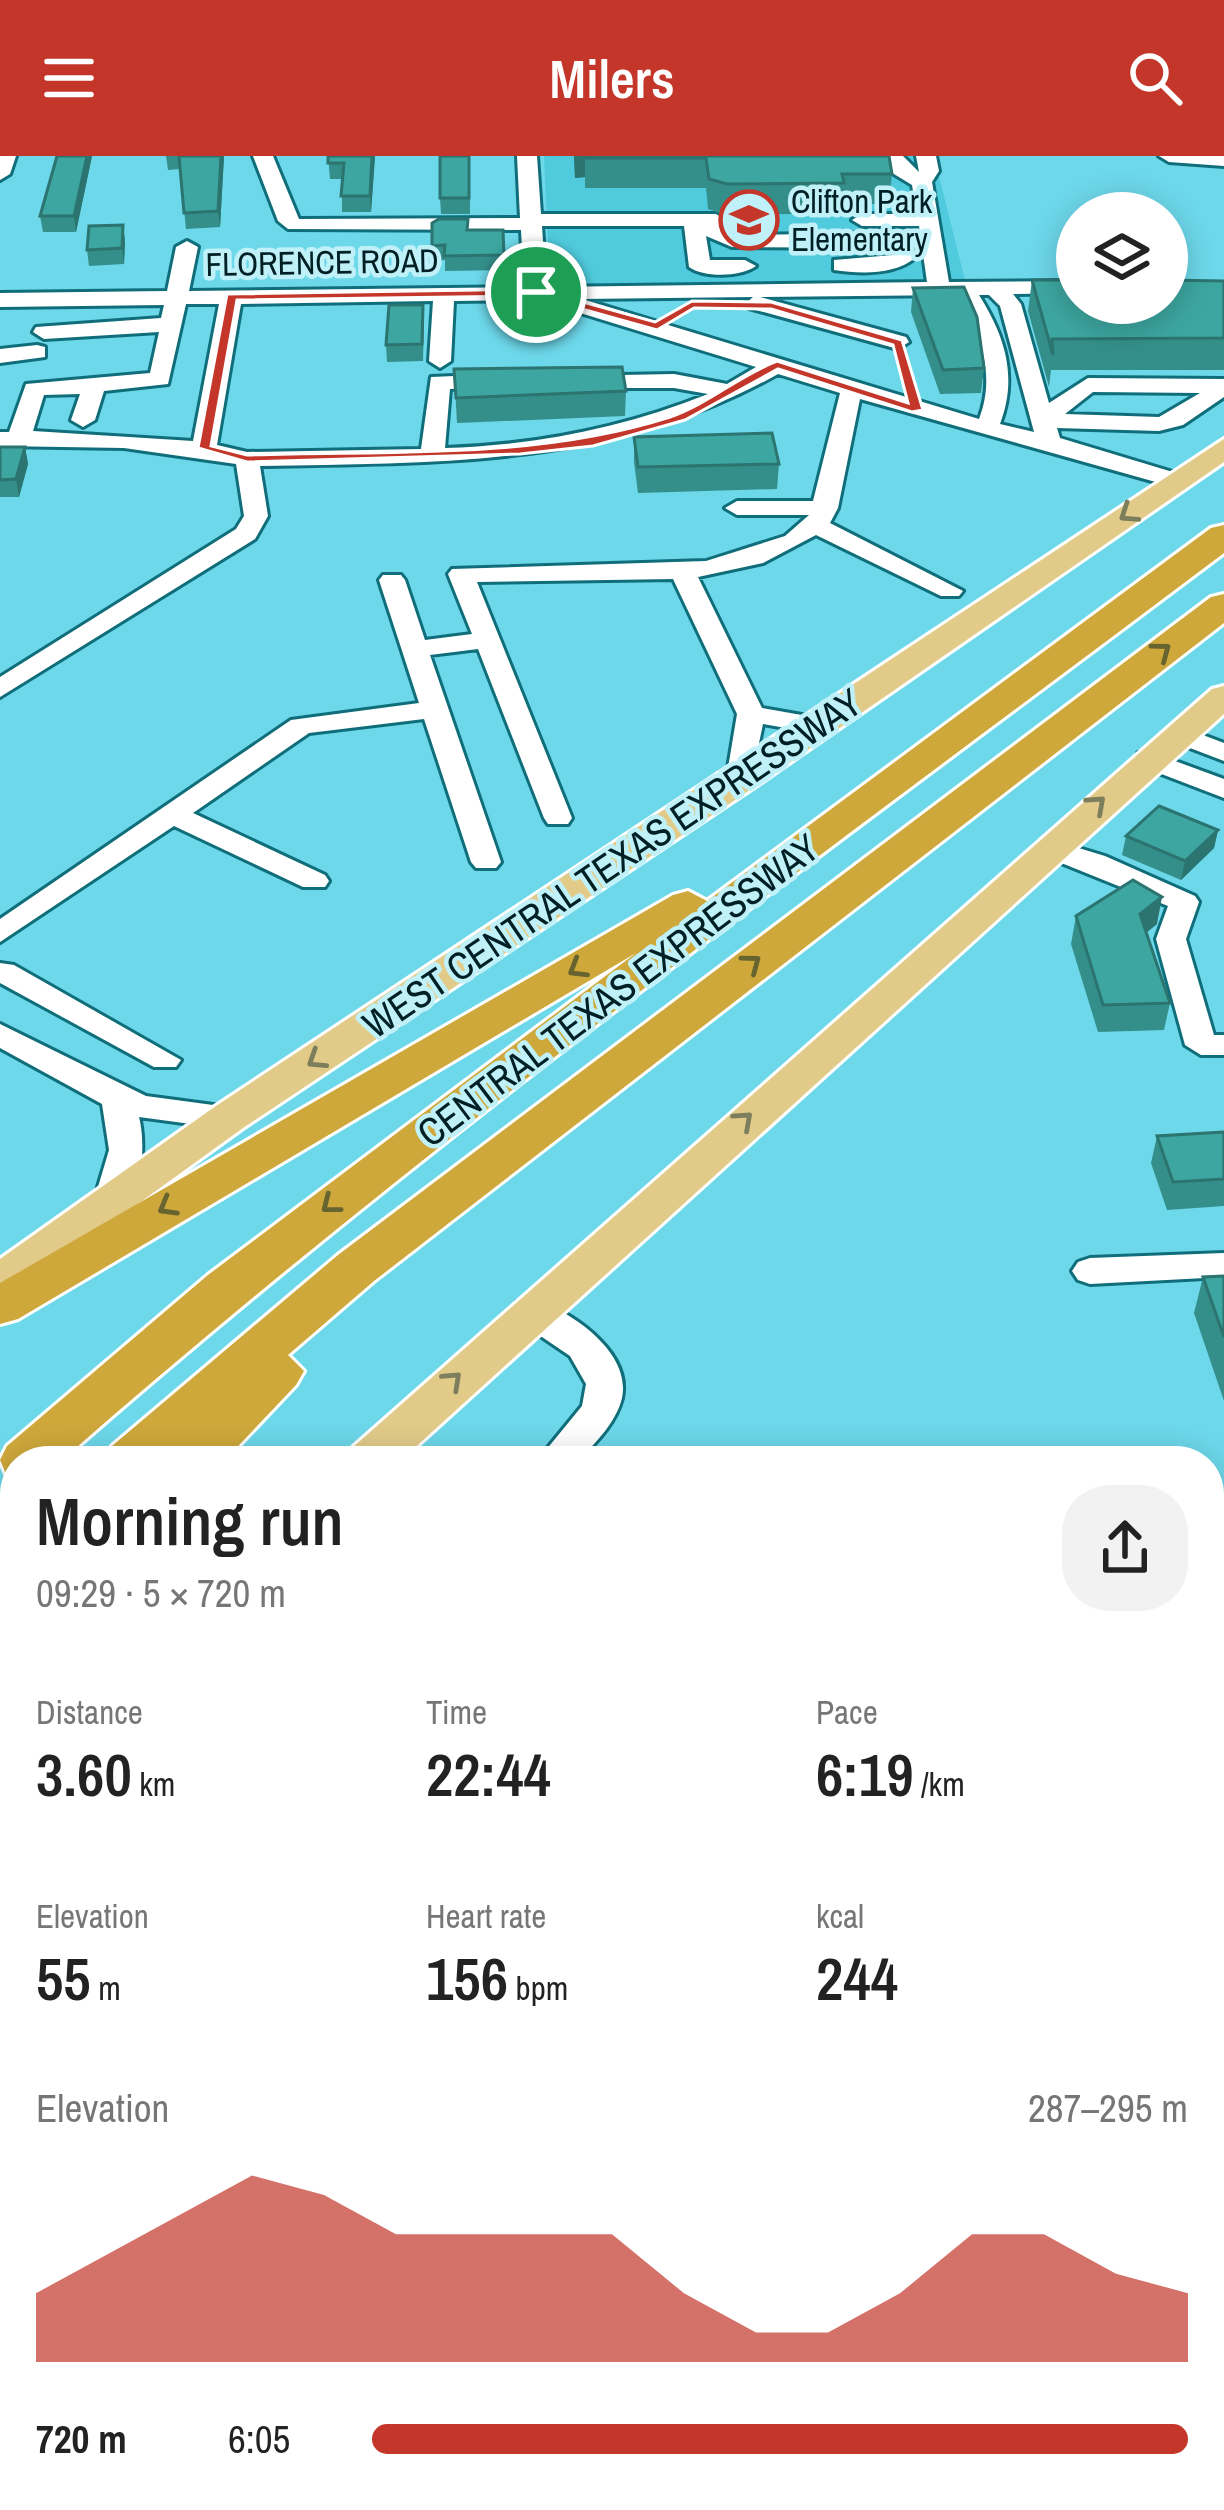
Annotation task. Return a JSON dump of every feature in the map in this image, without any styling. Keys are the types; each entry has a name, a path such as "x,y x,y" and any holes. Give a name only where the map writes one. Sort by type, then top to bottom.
{"highway":[{"name":"CENTRAL TEXAS EXPRESSWAY","path":"43,1446 226,1288 377,1168 1224,536"},
{"name":"CENTRAL TEXAS EXPRESSWAY","path":"148,1446 356,1268 1224,604"},
{"path":"0,1306 681,908 829,834"},
{"path":"205,1446 306,1342 356,1268"}],"main road":[{"name":"WEST CENTRAL TEXAS EXPRESSWAY","path":"0,1280 228,1118 740,780 1224,448"},
{"path":"385,1446 530,1311 1224,696"}],"street":[{"path":"0,174 6,156"},
{"path":"262,156 288,221 296,225 930,220"},
{"path":"527,156 536,292 856,390"},
{"path":"893,156 896,167 922,182"},
{"path":"926,156 929,171 922,182 939,289"},
{"path":"1169,156 1224,160"},
{"path":"638,220 639,193"},
{"path":"703,220 732,242 883,239 902,244 904,258 885,265 816,266"},
{"path":"703,220 700,267 770,266"},
{"path":"9,439 34,389 160,379 187,247"},
{"name":"FLORENCE ROAD","path":"0,300 80,299 137,279 179,298 939,289 1002,296 1056,290"},
{"path":"440,361 444,294"},
{"path":"907,376 887,301 969,295 998,374 999,391 986,428"},
{"path":"1045,431 1002,296 1056,300"},
{"path":"204,448 231,297"},
{"path":"38,349 55,299"},
{"path":"657,327 692,304 754,303 907,376 986,428 1045,431 1175,420 1224,387"},
{"path":"0,356 172,324"},
{"path":"81,429 247,458 520,450 611,439 681,418 735,392 777,364"},
{"path":"558,818 461,574 682,571 747,562 821,517 846,400 856,390 907,376"},
{"path":"433,453 439,382 661,380 735,392"},
{"path":"81,429 93,386"},
{"path":"1045,431 1088,386 1224,387"},
{"path":"1106,425 1155,386"},
{"path":"9,439 81,429 209,423"},
{"path":"1045,431 1177,481"},
{"path":"0,689 246,534 256,516 247,458"},
{"path":"737,508 821,517 950,591"},
{"path":"682,571 751,714 740,780"},
{"path":"392,580 486,862"},
{"path":"416,649 487,640"},
{"path":"0,933 301,727 435,709"},
{"path":"751,714 820,726"},
{"path":"1164,746 1224,753"},
{"path":"1164,746 1224,789"},
{"path":"172,815 314,881"},
{"path":"1049,848 1095,862 1184,902 1171,939 1201,1045 1224,1045"},
{"path":"3,972 165,1060"},
{"path":"58,1002 3,1035 118,1102 161,1116 228,1118"},
{"path":"112,1197 127,1152 128,1125 118,1102"},
{"path":"1090,1271 1224,1265"},
{"path":"530,1311 590,1352 604,1377 603,1403 568,1446"}],"shaded area":[{"name":"Clifton Park Elementary","path":"544,156 934,156 966,284 550,286"}],"building":[{"path":"57,156 87,156 74,216 40,216"},
{"path":"179,156 221,156 218,211 184,213"},
{"path":"328,156 372,156 370,196 341,196 344,163 328,163"},
{"path":"440,156 469,156 469,198 440,198"},
{"path":"585,156 889,156 892,174 842,174 844,183 727,184 709,179 706,158"},
{"path":"468,219 467,230 503,230 504,255 444,256 445,245 432,246 432,223"},
{"path":"123,225 122,248 87,250 89,226"},
{"path":"1032,280 1056,280 1056,324 1188,324 1188,280 1224,281 1224,338 1052,339 1053,355"},
{"path":"964,287 977,317 984,368 943,370 913,288"},
{"path":"389,305 423,305 422,344 386,345"},
{"path":"622,367 626,391 456,398 454,369"},
{"path":"772,433 779,464 638,467 634,437"},
{"path":"0,447 25,447 16,479 0,480"},
{"path":"1159,806 1218,830 1185,861 1126,836"},
{"path":"1133,880 1162,897 1140,914 1170,1003 1103,1005 1076,916"},
{"path":"1224,1132 1224,1179 1173,1182 1157,1136"},
{"path":"1224,1276 1224,1337 1203,1277"}],"place":[{"name":"Clifton Park Elementary","path":"749,220"}],"route":[{"path":"536,292 657,327 692,304 771,305 898,342 916,410 777,364 735,392 681,418 593,442 520,450 247,458 204,448 231,297 536,292"}]}
